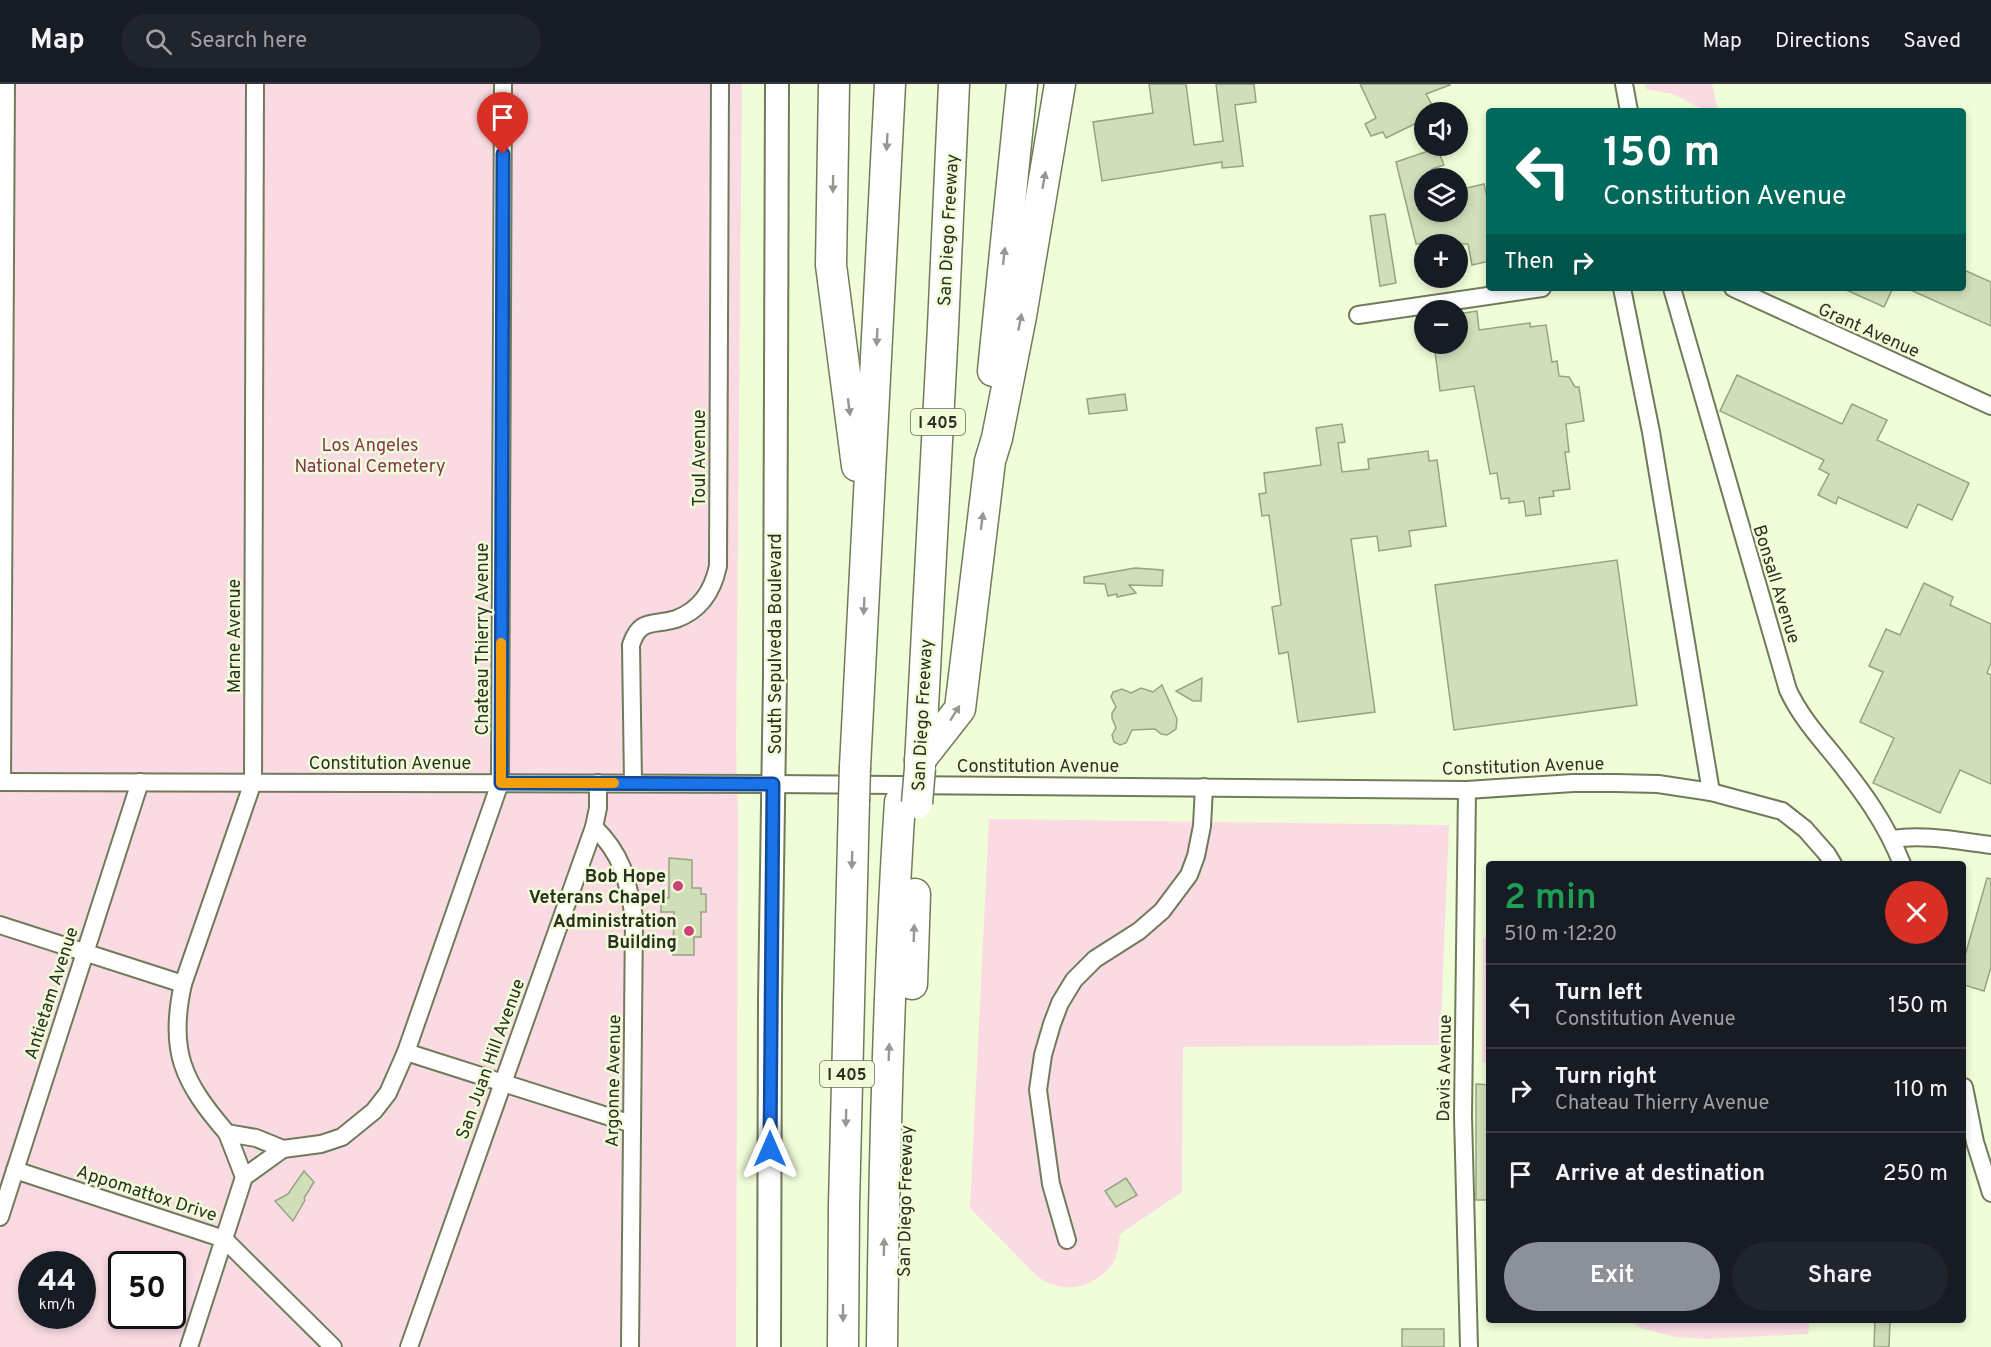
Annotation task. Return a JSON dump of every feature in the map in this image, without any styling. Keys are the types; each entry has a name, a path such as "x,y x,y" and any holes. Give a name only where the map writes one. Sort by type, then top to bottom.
{"highway":[{"path":"834,84 831,265 867,548"},
{"name":"I 405","path":"843,1347 843,1205 855,766 890,84"},
{"path":"914,765 926,313 935,84"},
{"name":"San Diego Freeway","path":"902,1347 909,1062 909,803 914,765 943,327 954,84"},
{"path":"990,461 987,437 1022,84"},
{"path":"914,765 960,709 990,461 997,438 1021,316 1060,84"},
{"path":"882,1347 895,880 909,803"}],"main road":[{"name":"South Sepulveda Boulevard","path":"770,1347 777,84"}],"street":[{"path":"1,782 6,84"},
{"name":"Marne Avenue","path":"244,1177 227,1132 193,1090 182,1063 177,1034 178,1009 183,984 253,782 255,84"},
{"name":"Chateau Thierry Avenue","path":"227,1132 256,1138 283,1149 321,1144 342,1137 374,1111 388,1093 406,1052 501,783 503,84"},
{"name":"Toul Avenue","path":"633,783 631,645 642,626 676,619 694,609 707,596 715,581 718,566 720,84"},
{"path":"1624,84 1628,108"},
{"path":"1358,315 1522,291"},
{"path":"1623,291 1651,432 1711,792"},
{"name":"Bonsall Avenue","path":"1673,291 1788,690 1798,710 1878,813 1901,861"},
{"name":"Grant Avenue","path":"1739,291 1991,406"},
{"name":"Constitution Avenue","path":"1,782 633,783 1467,790 1573,783 1658,784 1711,792 1782,811 1804,829 1831,861"},
{"name":"Antietam Avenue","path":"0,1217 140,782"},
{"name":"San Juan Hill Avenue","path":"409,1347 594,826 598,808 598,783"},
{"path":"1067,1240 1051,1184 1038,1090 1043,1055 1052,1024 1074,980 1095,959 1139,931 1162,911 1189,875 1196,856 1202,826 1204,787"},
{"name":"Davis Avenue","path":"1467,790 1463,1116 1469,1347"},
{"name":"Argonne Avenue","path":"594,826 609,842 621,864 634,917 630,1347"},
{"path":"1892,839 1907,836 1928,837 1991,845"},
{"path":"0,925 183,984"},
{"path":"406,1052 632,1124"},
{"path":"1966,1097 1975,1142 1991,1193"},
{"path":"1966,1129 1975,1142"},
{"path":"189,1347 244,1177 283,1149"},
{"name":"Appomattox Drive","path":"15,1170 224,1239 333,1347"}],"green space":[{"name":"Los Angeles National Cemetery","path":"0,84 742,84 736,749 738,812 736,1347 0,1347"},
{"path":"1645,84 1712,84 1717,108 1701,108 1673,94 1646,89"},
{"path":"989,819 1449,825 1440,1045 1183,1047 1182,1192 1120,1234 1114,1262 1093,1281 1069,1288 1045,1281 1037,1276 970,1208"},
{"path":"1483,938 1486,938 1486,1063 1482,1063"},
{"path":"1631,1323 1810,1323 1808,1334 1705,1339 1675,1337 1644,1329"}],"building":[{"path":"1149,84 1186,84 1194,145 1223,141 1216,84 1254,84 1256,102 1235,105 1243,166 1222,168 1222,162 1102,181 1093,122 1153,113"},
{"path":"1360,84 1450,84 1426,94 1430,102 1414,102 1414,124 1386,138 1383,132 1371,136 1365,124 1376,118"},
{"path":"1414,156 1440,156 1444,165 1435,168 1414,168 1414,222 1468,222 1468,188 1484,184 1486,262 1472,265 1468,234 1414,236 1396,162"},
{"path":"1385,214 1396,283 1380,286 1370,216"},
{"path":"1966,271 1991,282 1991,326 1913,291 1966,291"},
{"path":"1849,291 1892,291 1884,307"},
{"path":"1477,311 1479,330 1530,323 1530,327 1546,325 1552,362 1557,361 1559,376 1569,377 1575,387 1579,387 1584,421 1566,424 1569,452 1565,452 1570,489 1553,491 1554,496 1539,498 1541,514 1526,516 1524,501 1509,503 1509,498 1501,499 1497,473 1490,474 1474,386 1440,391 1435,354 1468,354 1468,312"},
{"path":"1737,375 1842,424 1852,404 1887,420 1877,440 1969,483 1952,520 1918,504 1907,528 1838,497 1836,504 1818,495 1829,474 1819,469 1824,460 1720,411"},
{"path":"1125,394 1127,410 1089,414 1087,399"},
{"path":"1342,424 1345,442 1338,443 1342,472 1369,469 1368,459 1428,451 1429,461 1437,460 1446,526 1409,531 1411,546 1379,551 1377,536 1351,539 1375,712 1298,722 1288,652 1279,654 1272,607 1281,605 1269,515 1262,516 1259,494 1266,493 1264,473 1321,465 1316,428"},
{"path":"1617,560 1637,705 1454,730 1435,585"},
{"path":"1135,568 1163,570 1162,586 1129,585 1136,593 1117,597 1117,594 1108,596 1105,584 1084,583 1084,577"},
{"path":"1924,583 1953,597 1950,605 1991,624 1991,663 1987,673 1991,675 1991,784 1960,770 1940,813 1873,783 1894,738 1860,722 1883,672 1869,666 1886,629 1900,635"},
{"path":"1202,678 1201,701 1193,701 1176,691"},
{"path":"1162,685 1177,719 1176,729 1167,735 1155,729 1132,730 1126,743 1120,745 1114,742 1112,735 1116,728 1112,713 1116,707 1111,697 1113,692 1122,689 1131,693 1141,688 1153,692"},
{"path":"669,858 692,860 692,888 701,888 701,894 706,894 706,912 701,912 701,937 694,937 694,955 673,955 674,912 661,912 661,897 669,898"},
{"path":"1987,878 1991,879 1991,967 1984,991 1966,986 1966,952"},
{"path":"1476,1084 1486,1085 1486,1200 1476,1200"},
{"path":"304,1171 314,1182 293,1221 275,1201 288,1194"},
{"path":"1126,1178 1137,1195 1116,1207 1105,1191"},
{"path":"1875,1323 1890,1323 1889,1347 1874,1347"},
{"path":"1402,1329 1444,1329 1444,1347 1402,1347"}],"slow traffic":[{"path":"501,643 501,783 614,783"}],"place":[{"name":"Bob Hope Veterans Chapel","path":"678,886"},
{"name":"Administration Building","path":"689,931"}],"route":[{"path":"503,154 501,783 773,784 770,1149"}]}
